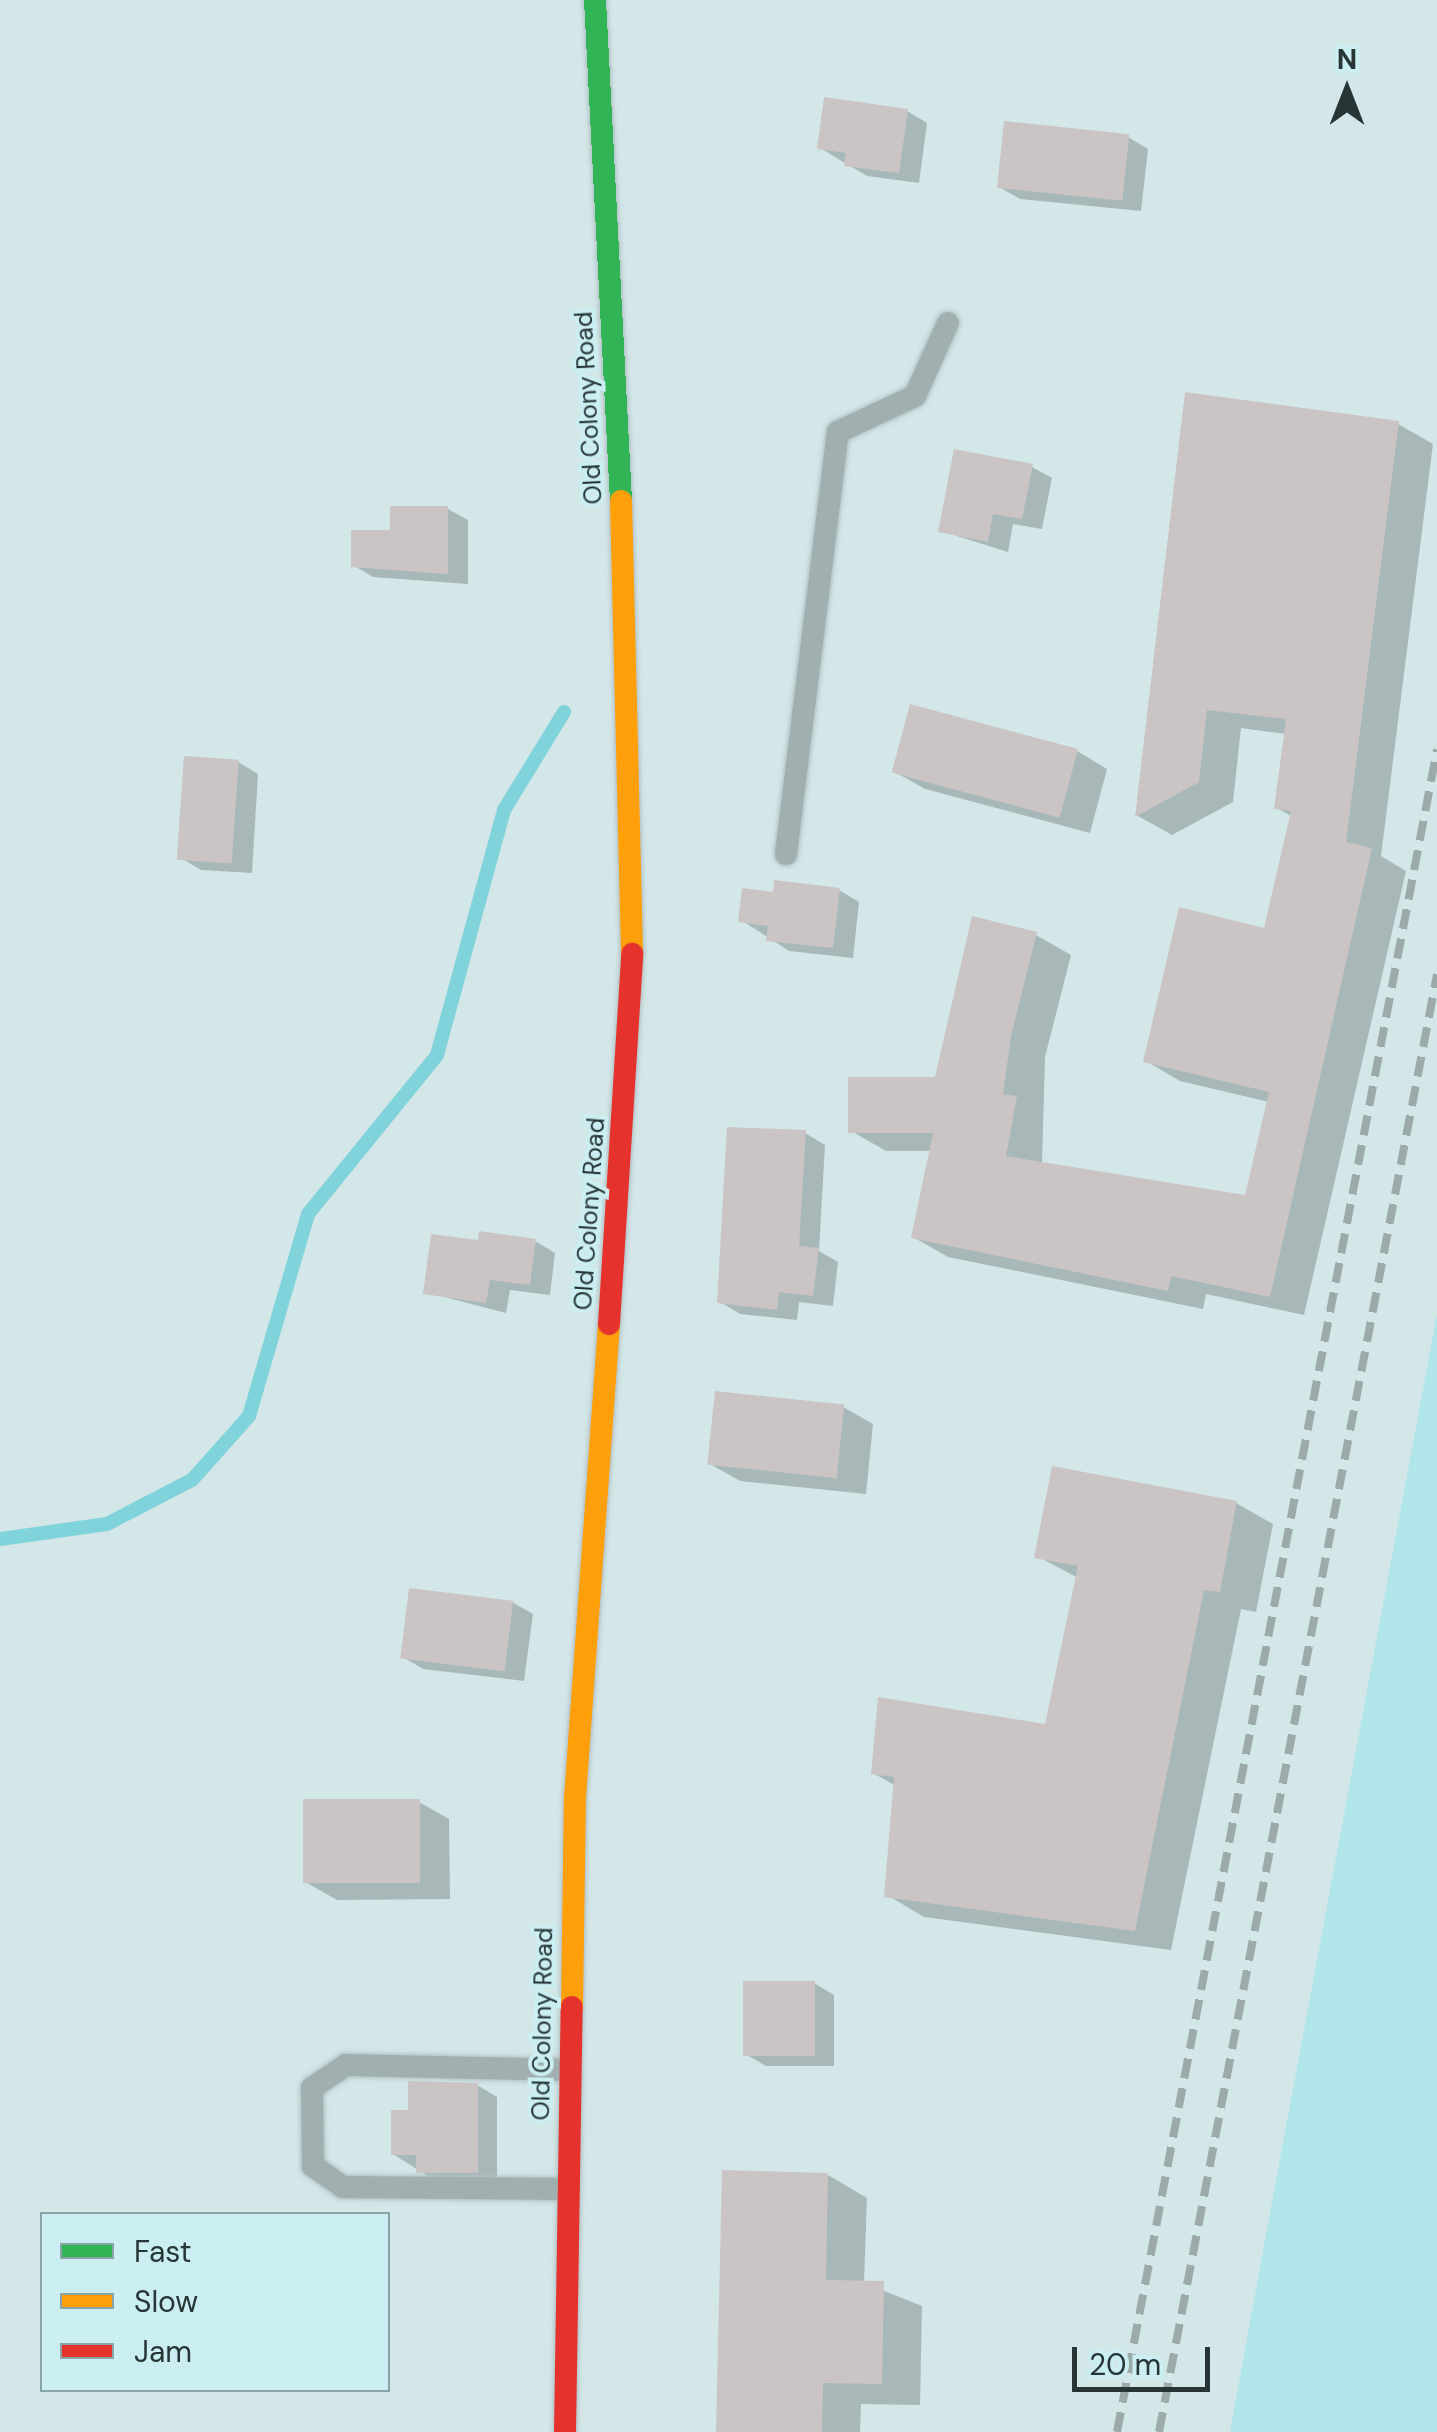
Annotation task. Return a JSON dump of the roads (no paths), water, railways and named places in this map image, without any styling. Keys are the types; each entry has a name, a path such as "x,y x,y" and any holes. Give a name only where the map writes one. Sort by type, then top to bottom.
{"main road":[{"name":"Old Colony Road","path":"566,2432 576,1780 632,981 630,656 595,0"}],"lane":[{"path":"786,854 838,432 915,396 948,322"},
{"path":"568,2189 343,2187 313,2166 312,2088 346,2065 570,2070"}],"waterway":[{"path":"0,1539 107,1524 192,1480 249,1416 308,1214 437,1055 504,810 564,712"}],"railway":[{"path":"1117,2432 1437,749"},
{"path":"1159,2432 1437,974"}]}
